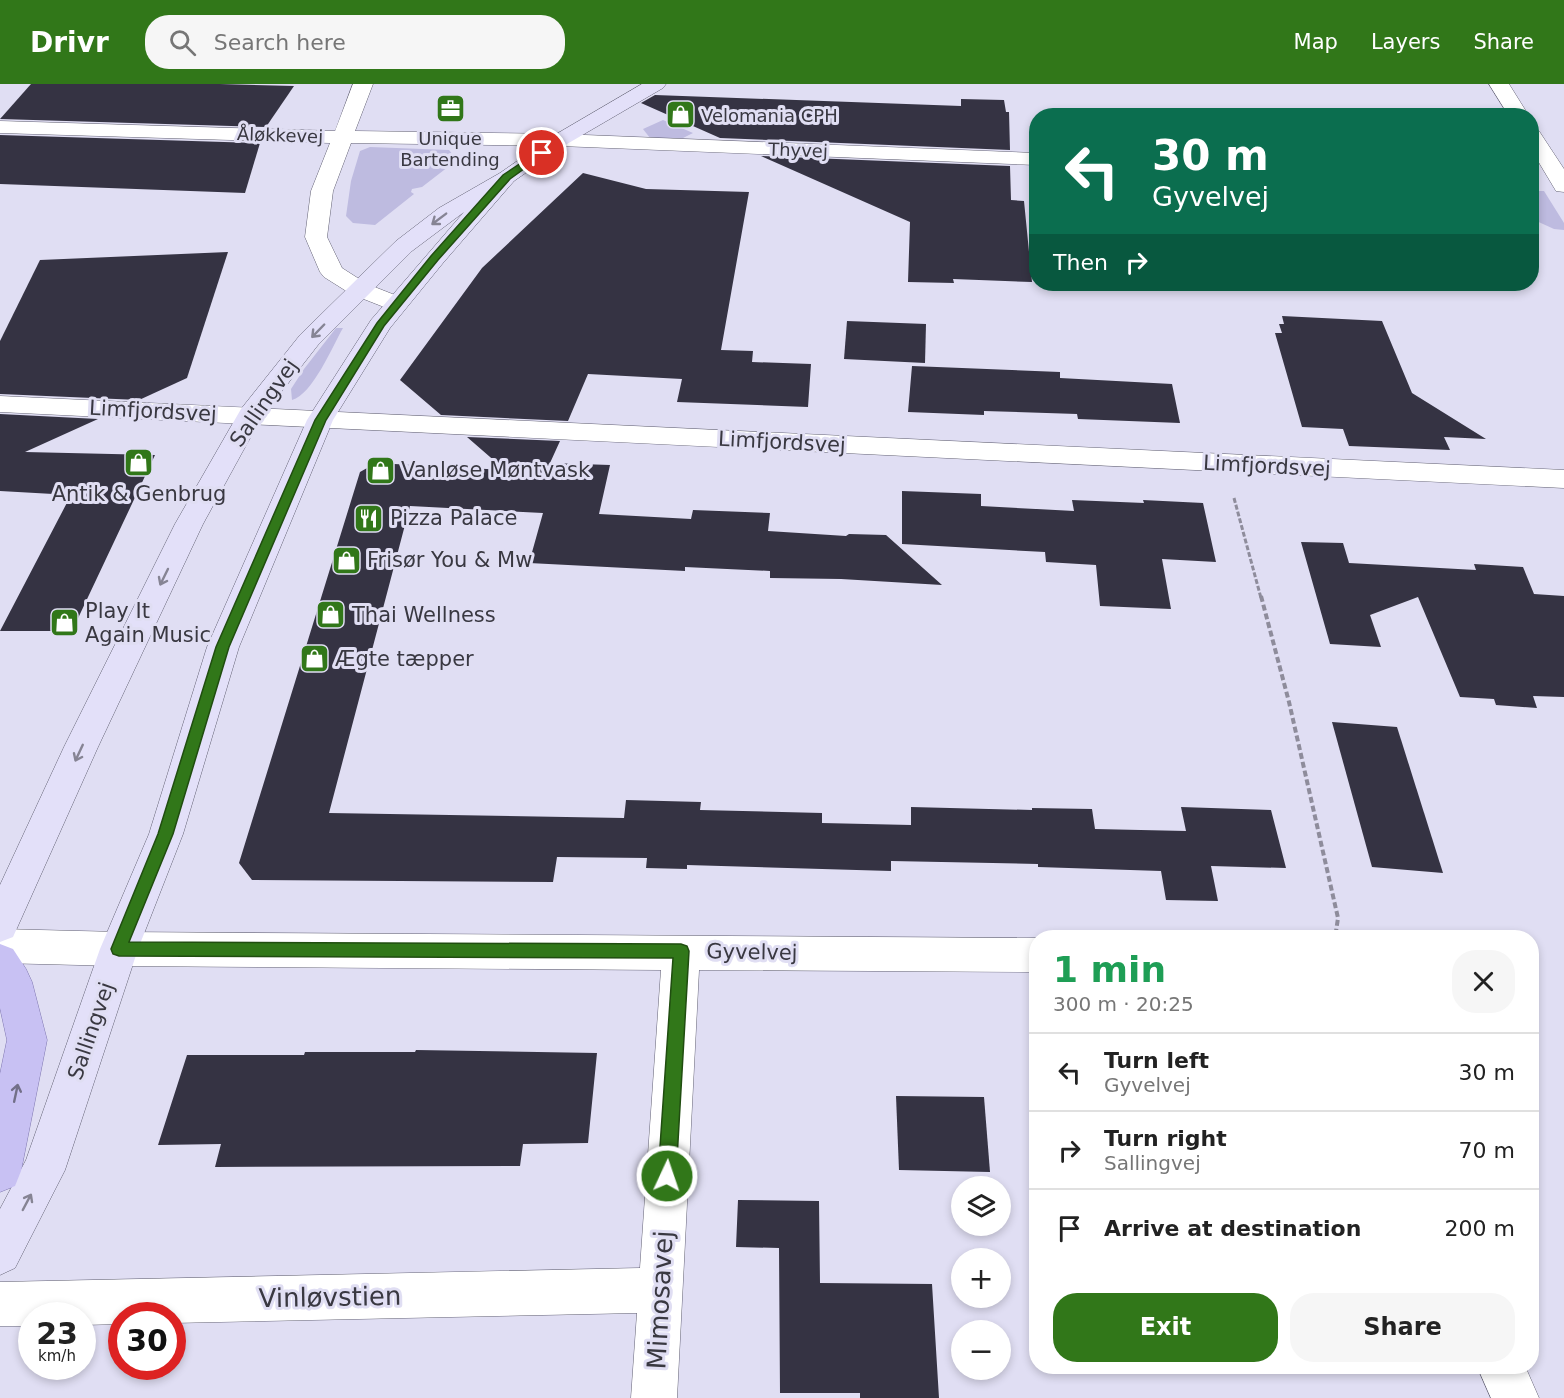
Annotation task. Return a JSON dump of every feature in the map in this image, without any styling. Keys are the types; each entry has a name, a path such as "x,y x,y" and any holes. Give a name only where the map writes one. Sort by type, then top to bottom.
{"main road":[{"path":"0,961 13,982 27,1040 0,1171"}],"street":[{"path":"363,84 340,137 322,191 316,237 332,272 359,289 397,304"},
{"name":"Sallingvej","path":"0,925 81,747 189,524 250,415 309,340 404,246 447,213 507,177 560,140 656,84"},
{"path":"1499,84 1514,108"},
{"name":"Åløkkevej","path":"0,128 560,140"},
{"name":"Thyvej","path":"560,140 1029,159"},
{"path":"1539,146 1563,182"},
{"name":"Sallingvej","path":"0,1253 44,1170 119,949 166,834 223,647 320,420 380,325 435,258 507,177"},
{"path":"1539,179 1563,182"},
{"name":"Limfjordsvej","path":"0,404 1564,479"},
{"name":"Gyvelvej","path":"0,946 119,949 1029,955"},
{"name":"Mimosavej","path":"654,1398 681,951"},
{"name":"Vinløvstien","path":"0,1304 660,1290"},
{"path":"1504,1374 1516,1398"}],"path":[{"path":"1225,464 1292,714 1338,918 1336,930"}],"shaded area":[{"path":"663,120 693,133 683,138 650,138 643,129"},
{"path":"370,147 449,150 457,160 422,187 412,189 411,192 414,194 375,225 353,223 346,216 351,181 360,151"},
{"path":"1539,191 1544,191 1564,223 1564,230 1554,229 1539,222"},
{"path":"336,328 343,328 321,369 307,389 292,400 291,389"}],"building":[{"path":"31,84 294,86 266,127 0,119"},
{"path":"655,95 961,106 961,99 1004,100 1006,112 1009,112 1010,150 720,138 641,103"},
{"path":"0,135 260,143 245,193 0,184"},
{"path":"761,156 1010,166 1011,200 1024,201 1029,252 1029,282 953,279 954,283 908,282 910,222"},
{"path":"583,173 646,189 749,192 721,350 753,351 752,362 811,364 808,407 677,402 682,379 588,374 568,421 441,415 400,380 482,268"},
{"path":"228,252 187,378 139,400 0,394 0,341 40,260"},
{"path":"1282,316 1382,321 1412,393 1486,439 1444,437 1450,450 1349,446 1343,429 1302,427 1275,333 1282,333 1279,324 1284,324"},
{"path":"847,321 926,324 925,363 844,359"},
{"path":"912,366 1060,372 1060,378 1172,384 1180,423 1078,419 1077,414 984,411 984,415 908,412"},
{"path":"0,414 98,419 25,452 155,455 72,631 0,631 71,495 0,491"},
{"path":"467,437 560,441 550,463 610,465 599,514 691,519 693,510 770,513 768,531 846,536 849,534 886,535 942,585 841,579 770,578 770,571 685,567 685,571 529,563 543,513 410,506 329,813 624,818 626,800 701,802 700,810 822,813 822,823 911,825 911,807 1092,809 1095,829 1186,831 1181,807 1271,810 1286,868 1211,866 1218,901 1166,900 1161,871 1038,867 1038,864 891,861 891,871 687,865 687,869 646,868 647,858 557,857 553,882 252,880 239,863 360,472 376,463 505,470"},
{"path":"902,491 981,494 981,506 1074,511 1072,500 1203,503 1216,562 1162,559 1171,609 1100,606 1096,565 1046,562 1045,552 902,544"},
{"path":"1301,542 1343,543 1349,563 1476,570 1474,564 1523,567 1534,594 1564,596 1564,697 1533,696 1537,708 1496,705 1494,699 1460,697 1418,597 1370,615 1381,647 1330,644"},
{"path":"1332,722 1397,727 1443,873 1372,867"},
{"path":"416,1050 597,1053 588,1143 523,1144 520,1166 215,1167 221,1144 158,1145 187,1055 304,1055 305,1052 415,1052"},
{"path":"896,1096 984,1097 990,1172 899,1170"},
{"path":"738,1200 819,1201 820,1283 932,1284 939,1398 860,1398 860,1393 780,1393 779,1248 736,1247"}],"place":[{"name":"Unique Bartending","path":"450,109"},
{"name":"Velomania CPH","path":"680,115"},
{"name":"Antik & Genbrug","path":"139,463"},
{"name":"Vanløse Møntvask","path":"380,470"},
{"name":"Pizza Palace","path":"369,518"},
{"name":"Frisør You & Mw","path":"346,560"},
{"name":"Thai Wellness","path":"331,615"},
{"name":"Play It Again Music","path":"64,623"},
{"name":"Ægte tæpper","path":"314,659"}],"route":[{"path":"542,153 507,177 435,258 380,325 320,420 223,647 166,834 119,949 681,951 667,1176"}]}
